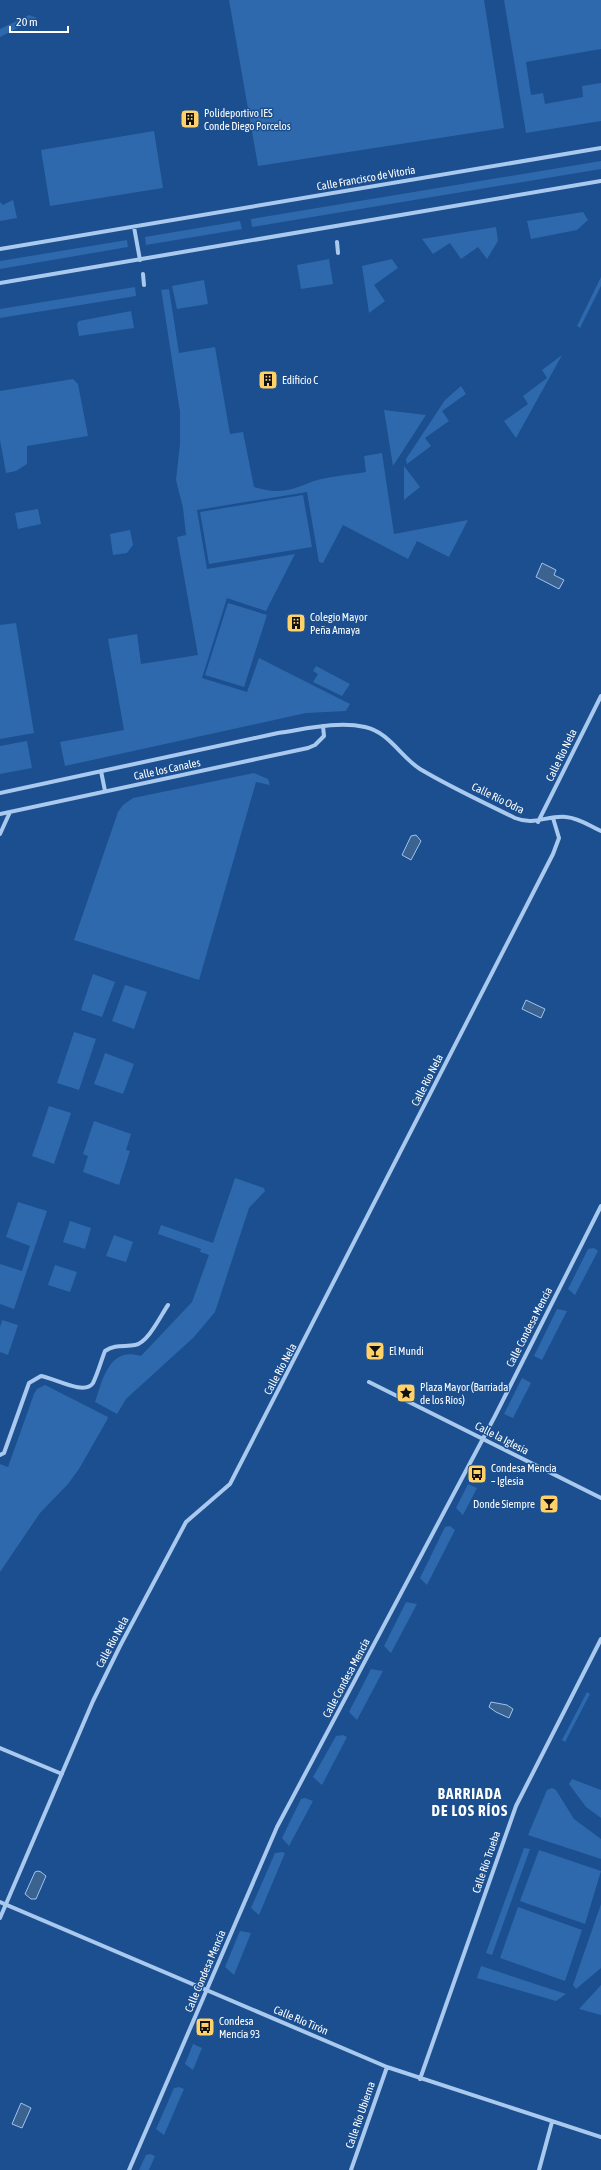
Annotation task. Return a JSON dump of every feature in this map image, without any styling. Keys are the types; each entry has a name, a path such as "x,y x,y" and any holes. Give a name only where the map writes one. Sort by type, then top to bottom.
{"street":[{"name":"Calle Francisco de Vitoria","path":"0,249 601,148"},
{"path":"0,283 601,181"},
{"path":"134,227 140,260"},
{"path":"337,242 338,253"},
{"path":"142,274 144,285"},
{"name":"Calle Río Nela","path":"538,822 601,696"},
{"name":"Calle los Canales","path":"0,793 278,733 323,726 348,725 375,730 414,764"},
{"name":"Calle los Canales","path":"0,814 315,745 324,736 323,726"},
{"name":"Calle Río Odra","path":"414,764 514,818 527,822 538,822 553,818 573,818 601,831"},
{"path":"101,771 105,791"},
{"path":"0,834 10,812"},
{"name":"Calle Río Nela","path":"0,1918 105,1674 186,1522 230,1484 301,1348 557,845 558,831 553,818"},
{"name":"Calle Condesa Mencía","path":"129,2170 277,1827 483,1438 601,1206"},
{"path":"0,1455 4,1453 29,1383 41,1376 52,1378 81,1389 88,1388 92,1384 105,1351 114,1346 137,1345 144,1341 168,1305"},
{"name":"Calle la Iglesia","path":"369,1382 601,1498"},
{"name":"Calle Río Trueba","path":"420,2079 516,1806 601,1639"},
{"path":"0,1748 62,1774"},
{"name":"Calle Río Tirón","path":"0,1902 387,2067 601,2137"},
{"name":"Calle Río Ubierna","path":"351,2170 387,2067"},
{"path":"539,2170 552,2122"}],"shaded area":[{"path":"229,0 484,0 504,128 258,166"},
{"path":"504,0 601,0 601,49 526,62 531,95 543,93 545,104 583,97 582,86 601,83 601,121 526,133"},
{"path":"29,15 37,18 0,37 0,29"},
{"path":"154,131 163,188 50,206 41,150"},
{"path":"601,161 601,169 252,227 251,219"},
{"path":"13,200 17,218 0,221 0,202 3,205"},
{"path":"583,212 588,220 577,230 531,239 527,221"},
{"path":"240,221 242,229 146,245 145,237"},
{"path":"496,227 498,241 487,259 478,247 461,259 450,243 433,254 422,239"},
{"path":"127,240 128,247 0,269 0,261"},
{"path":"329,259 333,284 301,289 297,265"},
{"path":"392,259 398,268 374,285 385,301 369,313 362,266"},
{"path":"601,277 601,286 580,328 577,326"},
{"path":"204,280 208,304 177,309 172,286"},
{"path":"135,287 136,296 0,318 0,309"},
{"path":"169,289 179,353 215,347 230,434 243,432 254,487 278,491 299,487 320,479 366,472 364,456 382,453 394,534 468,520 449,557 417,541 408,559 343,525 323,563 319,562 307,492 197,510 207,569 295,554 266,611 227,598 202,678 247,692 259,658 350,704 346,711 306,713 65,766 60,742 124,730 108,639 137,634 141,664 198,655 177,537 186,535 183,508 176,480 180,444 180,412 161,290"},
{"path":"131,311 134,328 79,336 77,324 79,321"},
{"path":"562,355 516,438 504,421 528,404 523,396 547,378 542,370"},
{"path":"73,379 78,384 88,436 27,446 27,464 16,471 6,473 0,440 0,391"},
{"path":"461,386 466,394 442,411 449,421 425,438 431,446 407,464 406,459 445,400"},
{"path":"384,410 426,415 393,466"},
{"path":"404,466 420,487 404,500"},
{"path":"303,495 312,547 209,564 200,512"},
{"path":"38,509 41,524 18,529 15,513"},
{"path":"130,530 133,545 127,553 113,555 110,534"},
{"path":"542,563 556,570 554,575 564,580 559,589 536,577"},
{"path":"228,603 267,615 244,687 205,675"},
{"path":"16,623 34,733 0,739 0,625"},
{"path":"316,666 350,684 342,696 313,682 318,674 313,671"},
{"path":"27,741 32,768 0,774 0,746"},
{"path":"254,773 268,779 270,785 256,782 199,980 74,940 118,812 123,805 133,798"},
{"path":"416,835 421,841 411,860 402,855 411,836"},
{"path":"93,974 115,982 102,1017 81,1010"},
{"path":"125,985 147,992 134,1029 112,1021"},
{"path":"526,1000 545,1009 541,1018 522,1009"},
{"path":"74,1032 96,1039 79,1090 57,1083"},
{"path":"105,1053 134,1064 123,1094 94,1084"},
{"path":"49,1106 71,1113 54,1164 32,1156"},
{"path":"94,1121 131,1134 126,1150 130,1151 119,1185 83,1172 88,1156 83,1154"},
{"path":"235,1178 264,1188 265,1191 249,1208 215,1312 194,1337 126,1399 117,1414 95,1402 105,1375 114,1360 121,1356 130,1354 141,1356 192,1302 209,1255 200,1252 201,1249 158,1234 161,1225 213,1243"},
{"path":"18,1202 47,1211 14,1309 0,1304 0,1264 22,1271 30,1246 6,1237"},
{"path":"70,1221 91,1228 85,1249 63,1242"},
{"path":"114,1235 133,1242 126,1262 106,1256"},
{"path":"594,1248 598,1251 575,1295 568,1289 588,1249"},
{"path":"55,1265 77,1272 70,1292 48,1285"},
{"path":"557,1309 567,1311 542,1360 534,1356"},
{"path":"2,1320 18,1325 8,1355 0,1352 0,1327"},
{"path":"522,1378 531,1383 513,1418 504,1414"},
{"path":"45,1385 108,1417 79,1469 68,1484 40,1513 0,1572 0,1464 8,1467 34,1394 37,1389"},
{"path":"468,1484 477,1488 463,1515 456,1508"},
{"path":"450,1526 455,1530 427,1585 420,1578 445,1527"},
{"path":"406,1602 417,1604 391,1653 384,1646"},
{"path":"371,1669 383,1671 357,1720 349,1712"},
{"path":"587,1692 590,1694 565,1742 562,1740"},
{"path":"491,1702 507,1705 513,1709 509,1718 489,1707"},
{"path":"343,1735 347,1737 322,1785 313,1777 336,1736"},
{"path":"572,1779 601,1790 601,1818 586,1807 569,1784"},
{"path":"552,1788 556,1790 574,1819 601,1839 601,1859 528,1835 547,1790"},
{"path":"305,1798 313,1801 289,1846 282,1838 301,1799"},
{"path":"524,1848 530,1849 492,1955 486,1953"},
{"path":"539,1850 601,1871 585,1924 520,1901"},
{"path":"275,1853 285,1853 259,1915 251,1908"},
{"path":"38,1871 46,1876 36,1899 31,1899 25,1894 35,1872"},
{"path":"601,1904 601,1968 576,1989 573,1985"},
{"path":"518,1907 582,1930 565,1981 500,1958"},
{"path":"240,1931 251,1933 234,1975 225,1967"},
{"path":"481,1966 566,1994 556,2001 477,1978"},
{"path":"601,1985 601,2015 579,2009"},
{"path":"193,2044 202,2048 193,2070 185,2064"},
{"path":"179,2087 184,2089 164,2135 156,2129 174,2088"},
{"path":"21,2103 31,2108 22,2128 12,2124"},
{"path":"150,2154 155,2156 149,2170 139,2170 146,2155"}],"place":[{"name":"Polideportivo IES Conde Diego Porcelos","path":"190,119"},
{"name":"Edificio C","path":"268,380"},
{"name":"Colegio Mayor Peña Amaya","path":"296,623"},
{"name":"El Mundi","path":"375,1351"},
{"name":"Plaza Mayor (Barriada de los Ríos)","path":"406,1393"},
{"name":"Condesa Mencía – Iglesia","path":"477,1474"},
{"name":"Donde Siempre","path":"549,1504"},
{"name":"Condesa Mencía 93","path":"205,2027"}],"district":[{"name":"BARRIADA DE LOS RÍOS","path":"470,1802"}]}
